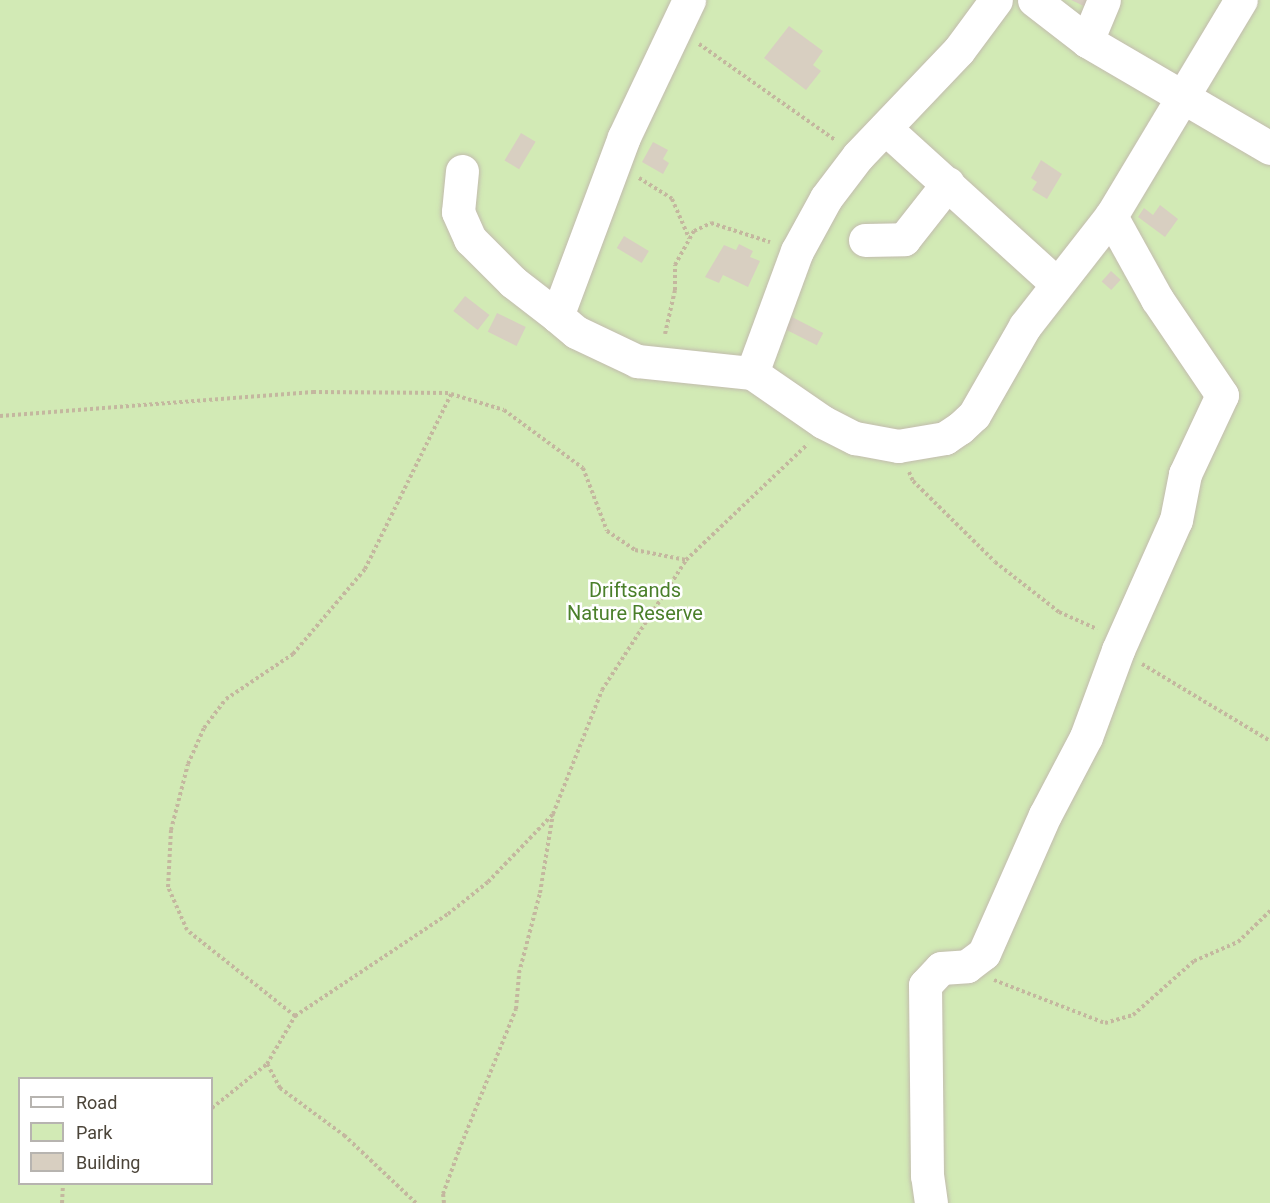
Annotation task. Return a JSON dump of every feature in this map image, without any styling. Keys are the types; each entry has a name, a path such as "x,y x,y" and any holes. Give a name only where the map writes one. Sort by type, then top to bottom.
{"street":[{"path":"752,373 797,251 826,198 858,156 959,50 996,0"},
{"path":"1034,0 1087,41 1181,99 1270,148"},
{"path":"1087,41 1104,0"},
{"path":"462,171 458,212 470,239 513,282 576,332 612,352 658,364 752,373 823,423 855,438 898,446 945,438 974,415 1025,326 1056,283 1111,216 1241,0"},
{"path":"557,316 612,166 683,14"},
{"path":"885,128 1056,283"},
{"path":"864,240 904,239 948,183"},
{"path":"931,1203 927,1176 925,985 941,968 967,966 984,953 1045,815 1086,737 1118,650 1176,520 1185,474 1222,395 1157,299 1111,216"}],"path":[{"path":"683,14 858,156"},
{"path":"612,166 662,189 672,199 690,238"},
{"path":"658,364 675,290 675,265 694,231 711,223 797,251"},
{"path":"0,416 313,392 451,394 504,410 583,468 607,531 635,550 686,560"},
{"path":"295,1016 187,930 168,887 171,830 188,764 204,728 226,699 293,654 365,569 451,394"},
{"path":"444,1203 443,1194 459,1150 516,1009 519,973 540,893 553,814 602,690 686,560 805,448 823,423"},
{"path":"898,446 913,481 995,562 1059,612 1100,630 1118,650 1270,741"},
{"path":"213,1107 267,1064 295,1016 456,908 488,882 553,814"},
{"path":"967,966 1105,1023 1133,1015 1194,961 1238,942 1270,911"},
{"path":"267,1064 280,1088 345,1136 416,1203"},
{"path":"62,1203 63,1185"}],"green space":[{"name":"Driftsands Nature Reserve","path":"0,0 1270,0 1270,1203 0,1203"}],"building":[{"path":"1071,0 1089,0 1086,7"},
{"path":"789,26 823,51 813,65 821,71 806,90 764,58"},
{"path":"521,133 536,142 519,169 505,160"},
{"path":"653,142 668,150 663,159 669,163 663,174 642,162"},
{"path":"1041,160 1062,174 1047,199 1032,190 1037,182 1031,178"},
{"path":"1160,205 1178,219 1165,237 1138,217 1144,208 1153,215"},
{"path":"624,236 649,251 642,263 617,248"},
{"path":"739,244 753,251 750,257 760,261 748,287 723,275 719,283 705,277 724,245 736,250"},
{"path":"1111,271 1121,280 1111,290 1102,281"},
{"path":"465,296 489,315 478,330 453,311"},
{"path":"497,313 526,327 517,346 488,332"},
{"path":"792,317 823,333 817,345 786,329"}]}
